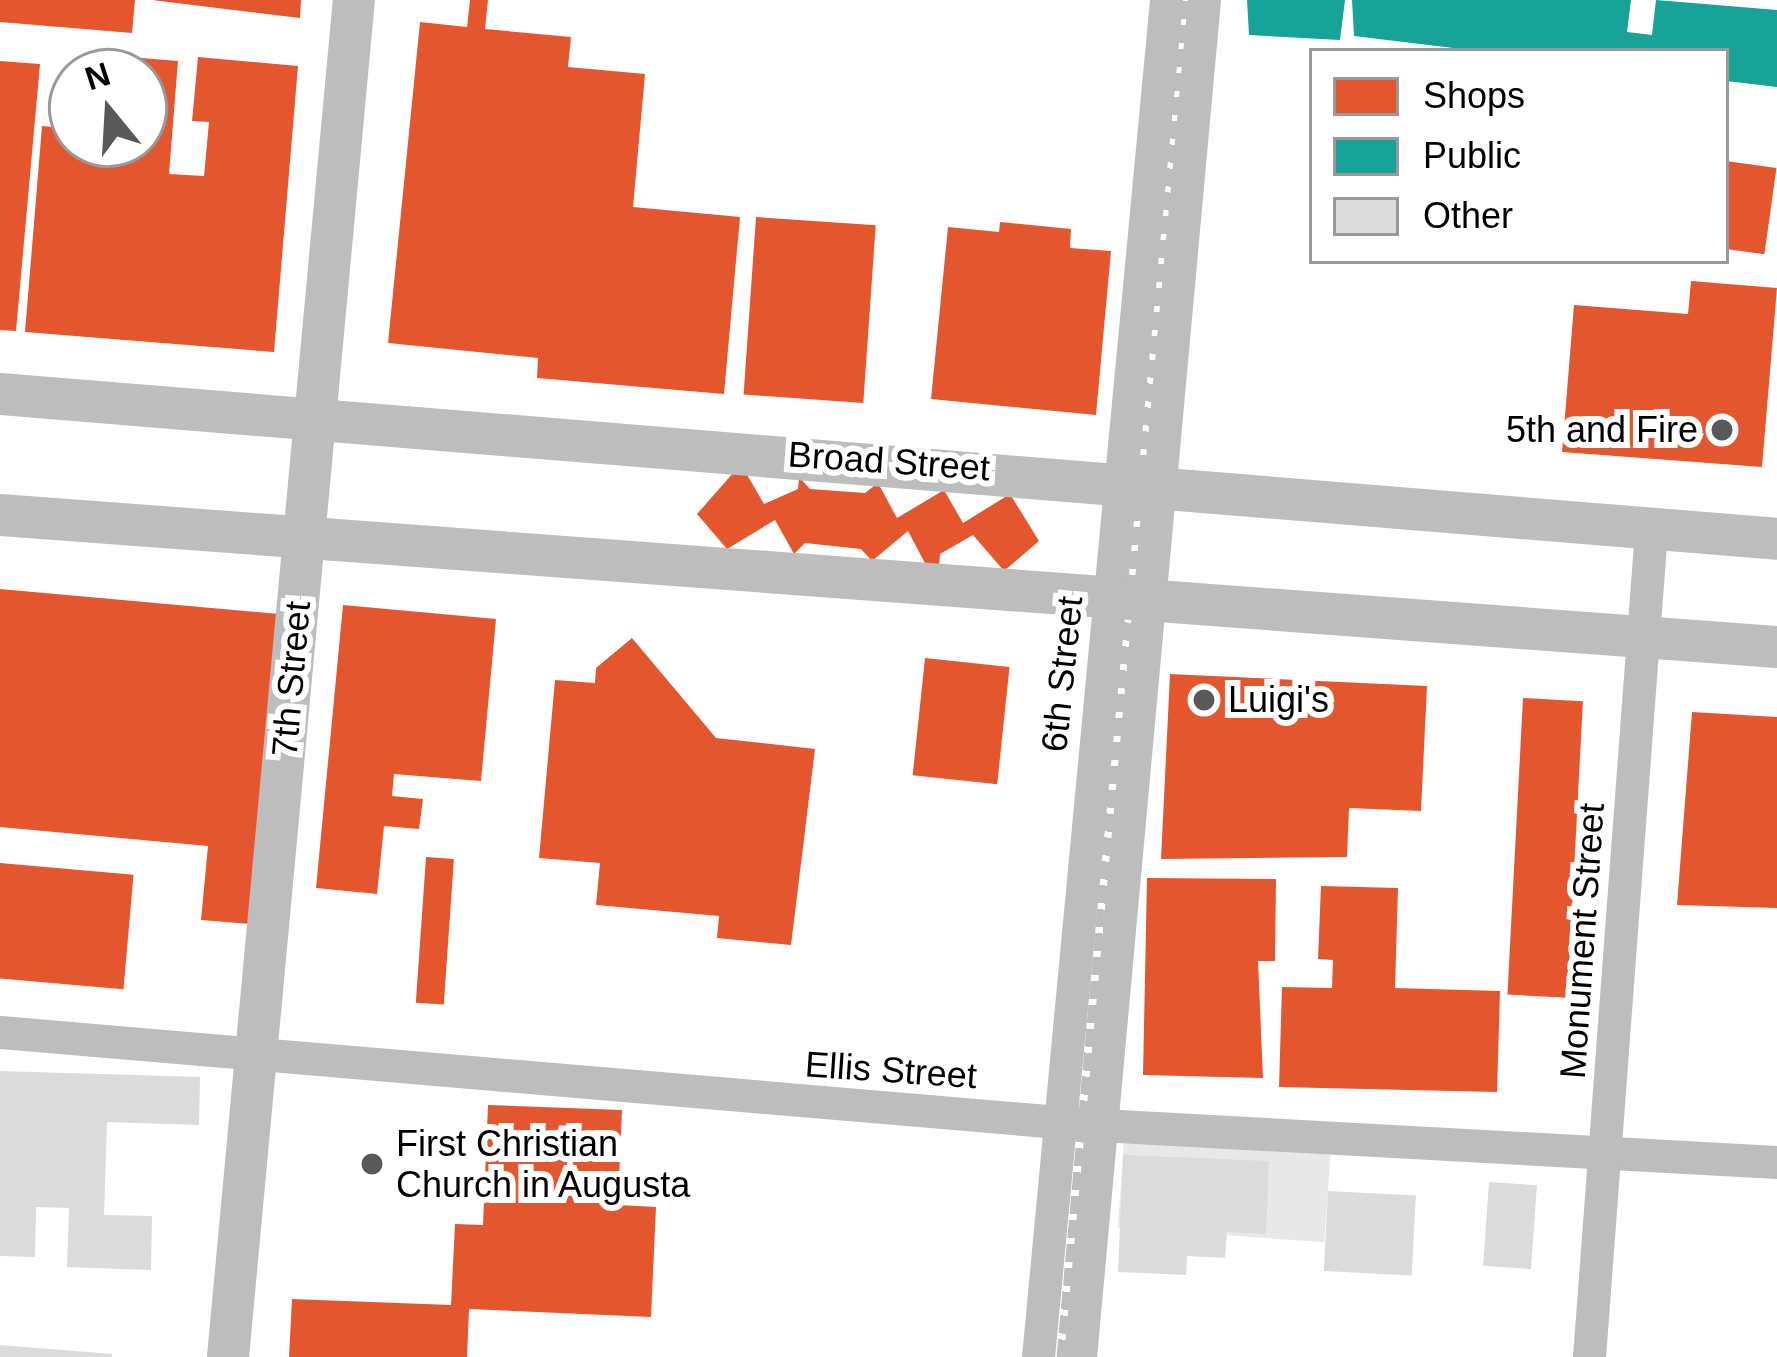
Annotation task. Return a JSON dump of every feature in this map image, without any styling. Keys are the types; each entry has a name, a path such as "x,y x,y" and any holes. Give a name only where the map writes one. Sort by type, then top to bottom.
{"main road":[{"name":"7th Street","path":"228,1357 354,0"},
{"name":"Broad Street","path":"0,394 1140,483 1777,539"},
{"path":"0,515 1777,647"}],"street":[{"name":"6th Street","path":"1140,483 1166,0"},
{"name":"6th Street","path":"1080,1357 1100,1125 1129,600 1204,0"},
{"name":"Monument Street","path":"1589,1357 1651,530"},
{"name":"6th Street","path":"1038,1357 1058,1122 1129,600"},
{"name":"Ellis Street","path":"0,1032 256,1062 1058,1122 1777,1162"}],"shaded area":[{"path":"1124,1140 1330,1154 1324,1242 1118,1228"}],"building: Shops":[{"path":"0,0 135,0 132,33 0,22"},
{"path":"152,0 301,0 300,18"},
{"path":"470,0 488,0 485,29 571,37 568,67 645,74 633,207 740,217 724,394 537,378 538,358 388,343 420,22 467,27"},
{"path":"198,57 298,66 274,352 25,332 42,126 48,127 48,168 168,168 168,60 178,61 169,174 204,176 209,122 192,121"},
{"path":"0,61 40,64 16,331 0,330"},
{"path":"1729,161 1777,168 1764,254 1729,249"},
{"path":"756,217 876,225 863,403 744,395"},
{"path":"1000,222 1071,229 1070,248 1111,251 1096,415 931,399 948,227 999,232"},
{"path":"1691,281 1777,288 1762,467 1562,452 1574,305 1688,314"},
{"path":"734,472 746,473 764,504 798,489 799,477 810,489 865,493 878,483 897,518 944,490 963,523 1010,494 1039,541 1004,571 973,535 940,554 939,567 926,565 908,531 872,561 861,549 805,543 794,554 775,520 727,549 697,514"},
{"path":"0,589 279,614 250,924 201,920 208,846 0,827"},
{"path":"343,605 496,619 481,781 394,774 392,796 423,799 419,829 384,826 377,894 316,888"},
{"path":"632,638 716,738 815,749 791,945 717,938 719,916 596,905 600,863 539,858 555,680 595,683 596,668"},
{"path":"925,658 1010,667 997,784 913,775"},
{"path":"1170,674 1427,686 1421,811 1349,808 1347,857 1161,859"},
{"path":"1523,698 1583,701 1567,998 1507,995"},
{"path":"1692,712 1777,717 1777,908 1677,905"},
{"path":"426,857 454,859 444,1005 416,1003"},
{"path":"0,863 133,875 123,989 0,978"},
{"path":"1147,878 1276,879 1275,961 1258,961 1263,1078 1143,1075"},
{"path":"1321,886 1398,888 1395,988 1500,991 1497,1092 1279,1087 1282,987 1332,988 1333,960 1318,959"},
{"path":"488,1105 622,1110 618,1205 656,1207 651,1317 469,1309 467,1357 289,1357 292,1299 451,1305 455,1224 483,1225"}],"building: Public":[{"path":"1247,0 1345,0 1340,40 1249,35"},
{"path":"1352,0 1631,0 1627,32 1652,35 1656,0 1777,10 1777,87 1729,81 1729,48 1453,48 1354,36"}],"building: Other":[{"path":"0,1071 200,1077 199,1125 107,1122 104,1215 152,1216 151,1270 67,1267 69,1208 36,1207 35,1257 0,1256"},
{"path":"1123,1155 1269,1161 1266,1234 1227,1232 1225,1258 1187,1256 1186,1275 1118,1272"},
{"path":"1489,1182 1537,1185 1531,1269 1483,1266"},
{"path":"1328,1191 1416,1196 1412,1275 1324,1271"},
{"path":"0,1345 112,1354 112,1357 0,1357"}],"railway":[{"path":"1061,1357 1184,0"}],"place":[{"name":"5th and Fire","path":"1722,430"},
{"name":"Luigi's","path":"1204,700"},
{"name":"First Christian Church in Augusta","path":"372,1164"}]}
